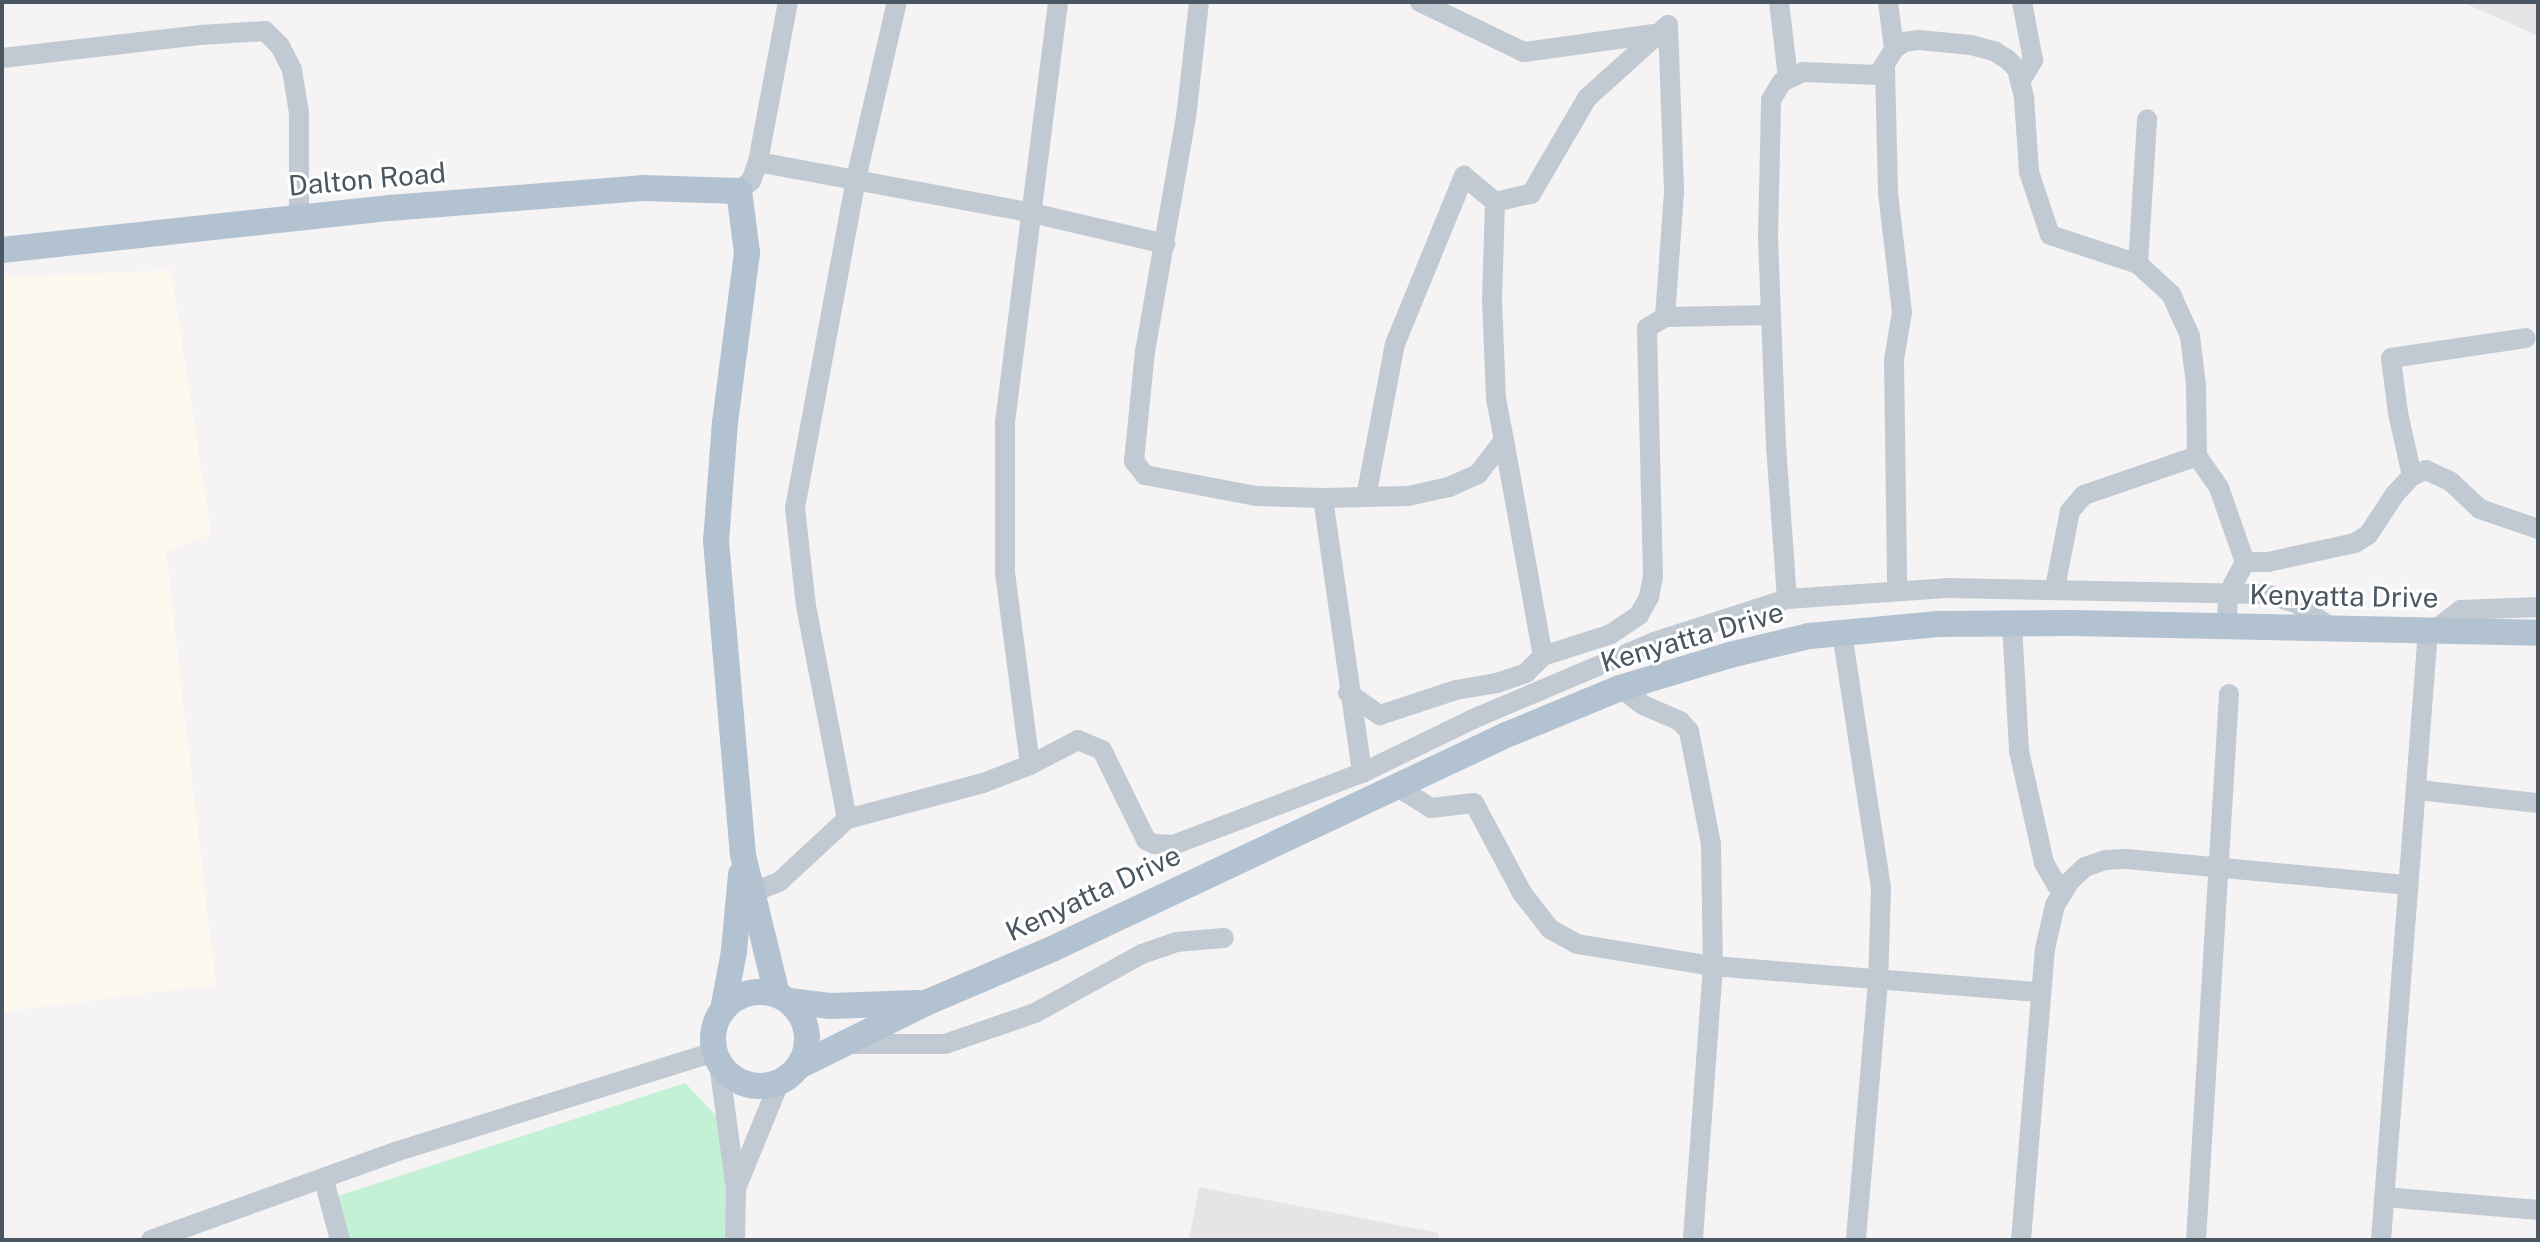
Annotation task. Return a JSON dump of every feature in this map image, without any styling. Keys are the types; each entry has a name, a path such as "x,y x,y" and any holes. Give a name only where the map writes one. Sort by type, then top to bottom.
{"main road":[{"name":"Dalton Road","path":"2,250 299,216 642,188 739,191"},
{"path":"739,191 747,253 725,422 716,541 743,855 783,998 806,1025 808,1040 789,1074 752,1087 728,1075 716,1058 713,1030 723,1010 734,951 743,855"},
{"name":"Kenyatta Drive","path":"789,1074 838,1044 1052,949 1506,735 1620,688 1730,655 1809,636 1938,624 2538,633"},
{"path":"723,1010 747,993 830,1006 928,1002"}],"street":[{"path":"739,191 751,181 758,162 788,2"},
{"path":"847,819 806,606 795,508 856,179 897,2"},
{"path":"1030,765 1005,573 1005,422 1058,2"},
{"path":"1199,2 1186,117 1145,351 1134,461 1138,470 1145,475 1256,496 1408,496 1449,487 1478,474 1504,440"},
{"path":"1420,2 1524,52 1654,34"},
{"path":"1779,2 1788,77"},
{"path":"1888,2 1888,193 1902,312 1894,360 1897,589"},
{"path":"2020,82 2033,60 2022,2"},
{"path":"1495,202 1531,194 1587,98 1654,34 1668,25 1674,192 1665,317"},
{"path":"2,58 200,35 265,31 280,46 292,70 299,113 299,216"},
{"path":"1787,599 1768,237 1771,100 1788,77 1803,72 1870,78 1904,42 1919,40 1994,51 2017,69 2029,172 2050,235 2138,264 2171,294 2190,336 2196,385 2197,456 2219,488 2245,562 2228,594 2227,626"},
{"path":"2138,264 2147,119"},
{"path":"758,162 1032,213 1165,244"},
{"path":"1366,497 1395,344 1464,176 1495,202"},
{"path":"1495,202 1492,301 1496,399 1543,656"},
{"path":"1348,693 1380,715 1456,690 1497,683 1526,673 1543,656 1611,634 1639,615 1649,597 1653,576 1646,333 1665,317 1771,315"},
{"path":"2412,476 2398,413 2391,358 2526,338"},
{"path":"2055,588 2070,511 2084,495 2197,456"},
{"path":"2245,562 2268,562 2355,543 2368,535 2395,494 2412,476 2426,470 2438,473 2480,509 2538,529"},
{"path":"1323,498 1348,693 1362,773"},
{"path":"753,892 779,882 847,819 983,783 1030,765 1069,742 1095,744 1106,757 1140,832 1154,844 1164,846 1362,773 1473,719 1654,642 1787,599 1897,589 2055,588 2266,594 2296,603 2334,630"},
{"path":"2381,1240 2406,885 2418,790 2431,630 2461,610 2538,607"},
{"path":"2012,624 2019,751 2044,863 2062,894"},
{"path":"1842,633 1881,888 1878,982 1856,1240"},
{"path":"1620,688 1643,705 1680,721 1689,731 1711,844 1713,966 1693,1240"},
{"path":"2196,1240 2216,865 2229,694"},
{"path":"1396,786 1431,808 1474,803 1522,893 1550,929 1577,944 1713,966 1878,982 2039,992"},
{"path":"2418,790 2538,803"},
{"path":"2021,1240 2039,992 2052,920 2062,894 2085,867 2105,860 2216,865 2406,885"},
{"path":"838,1044 945,1044 1035,1013 1142,954 1176,942 1224,938"},
{"path":"161,1238 422,1143 716,1058 736,1189 735,1240"},
{"path":"736,1189 789,1074"},
{"path":"324,1180 340,1240"},
{"path":"2384,1197 2538,1210"}],"shaded area":[{"path":"2462,2 2538,2 2538,36"},
{"path":"171,270 211,534 166,552 216,988 203,986 2,1012 2,278"},
{"path":"1199,1187 1439,1233 1438,1240 1189,1240"}],"green space":[{"path":"685,1083 722,1122 727,1175 726,1240 347,1240 335,1197"}]}
